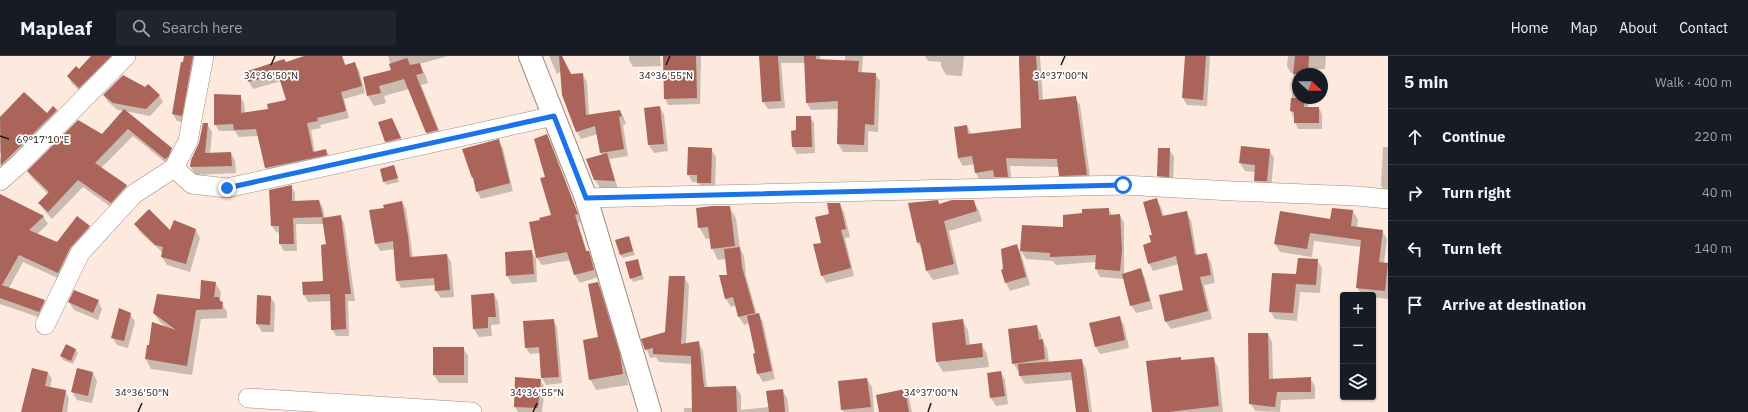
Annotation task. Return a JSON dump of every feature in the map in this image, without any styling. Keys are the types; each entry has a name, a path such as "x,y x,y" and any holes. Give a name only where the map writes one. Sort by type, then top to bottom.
{"street":[{"path":"0,181 18,165 126,56"},
{"path":"45,325 80,253 134,194 174,168 188,141 204,56"},
{"path":"530,56 586,198 650,412"},
{"path":"174,168 192,184 227,188 554,116"},
{"path":"586,198 1123,185 1357,196 1388,199"},
{"path":"248,398 472,412"}],"building":[{"path":"91,56 111,56 79,88 67,76 76,66 79,69"},
{"path":"184,56 193,56 182,116 172,114 181,62 183,62"},
{"path":"304,56 342,56 345,65 355,62 362,86 341,92 346,111 317,118 318,121 307,123 313,152 326,149 327,155 265,168 256,129 234,130 233,124 214,125 214,94 241,95 241,113 268,109 267,104 286,100 278,74 248,82 245,72 284,59 286,62"},
{"path":"559,56 562,56 571,74 583,73 586,115 620,110 622,116 619,117 624,149 600,153 595,126 576,132 562,95"},
{"path":"663,56 696,56 697,98 664,99"},
{"path":"759,56 778,56 781,101 762,102"},
{"path":"804,56 816,56 816,59 859,61 858,72 876,73 874,125 865,124 864,145 837,144 838,101 806,103"},
{"path":"1019,56 1036,56 1039,100 1076,96 1087,175 1059,176 1057,159 1006,158 1008,177 994,177 993,170 975,173 972,156 958,158 954,127 967,125 968,134 1021,128"},
{"path":"1185,56 1206,56 1203,100 1182,98"},
{"path":"1295,56 1309,56 1308,68 1294,68"},
{"path":"407,58 410,65 420,63 423,73 416,75 438,130 426,133 404,79 379,86 381,93 367,96 363,77 391,70 389,64"},
{"path":"123,75 145,87 148,84 160,95 146,109 113,103 103,95"},
{"path":"24,92 47,113 53,106 57,110 1,165 0,117"},
{"path":"1291,98 1292,104 1304,104 1304,107 1319,107 1319,123 1294,123 1294,112 1290,111"},
{"path":"660,106 664,144 648,145 644,108"},
{"path":"124,109 172,148 168,157 165,159 128,129 95,163 127,185 111,203 78,180 48,212 38,203 49,192 27,171 78,120 102,134"},
{"path":"796,116 811,116 812,147 792,147 791,131 796,130"},
{"path":"392,118 401,138 385,142 378,122"},
{"path":"203,123 208,123 205,153 231,152 232,166 190,167 191,160 199,143"},
{"path":"547,134 578,214 575,215 586,251 589,251 594,270 574,275 567,252 536,258 529,222 540,220 539,218 551,215 540,178 545,177 534,139"},
{"path":"499,139 510,183 476,192 473,177 472,178 462,149"},
{"path":"1241,146 1270,149 1267,181 1254,181 1255,165 1239,163"},
{"path":"688,147 712,148 711,183 697,183 697,175 687,175"},
{"path":"1158,148 1170,148 1169,177 1157,176"},
{"path":"607,153 615,181 594,180 586,159"},
{"path":"394,165 398,178 383,182 380,169"},
{"path":"292,185 292,201 319,200 323,217 293,218 294,244 279,244 279,226 271,226 269,190"},
{"path":"0,194 44,216 29,230 57,242 77,216 90,226 70,248 58,273 19,255 2,285 45,300 39,312 0,298"},
{"path":"1157,198 1162,216 1187,211 1195,255 1207,253 1211,275 1200,277 1208,311 1165,322 1159,295 1183,290 1176,256 1148,264 1143,245 1151,242 1149,235 1152,235 1143,202"},
{"path":"938,200 939,204 952,200 974,200 977,211 944,221 954,264 926,271 920,242 917,243 908,203"},
{"path":"402,201 410,257 447,254 450,290 435,291 434,278 396,281 393,241 375,244 369,210 384,208 383,205"},
{"path":"827,203 840,203 846,229 841,230 851,268 821,276 813,244 821,243 815,217 829,214"},
{"path":"730,206 735,246 711,249 708,227 698,228 696,208"},
{"path":"1109,208 1109,215 1120,214 1122,250 1120,271 1095,269 1096,255 1050,257 1050,253 1020,251 1022,225 1063,227 1063,215 1082,213 1082,209"},
{"path":"1332,208 1353,210 1351,226 1383,230 1379,262 1388,263 1385,291 1356,288 1361,240 1310,233 1307,249 1274,244 1280,211 1330,219"},
{"path":"149,209 170,230 174,220 196,229 186,264 161,257 163,247 155,245 134,224"},
{"path":"341,215 351,294 345,294 346,329 331,330 330,294 303,295 302,282 323,281 321,245 326,244 322,218"},
{"path":"629,236 633,251 620,255 615,240"},
{"path":"1017,244 1026,277 1005,283 1001,270 1003,269 1001,249"},
{"path":"740,247 742,267 755,313 738,317 733,297 725,299 719,275 727,275 724,249"},
{"path":"532,250 534,274 506,276 505,252"},
{"path":"1298,258 1318,259 1316,285 1296,284 1293,313 1269,312 1272,273 1296,274"},
{"path":"638,259 642,275 630,279 625,262"},
{"path":"1141,268 1150,301 1130,306 1122,274"},
{"path":"669,276 685,276 681,344 699,341 704,387 736,386 737,412 692,412 691,356 653,354 653,348 645,350 641,339 665,332"},
{"path":"201,280 216,282 214,297 219,297 220,301 223,302 222,309 196,310 187,366 145,359 147,345 149,345 152,322 176,330 153,313 157,294 200,299"},
{"path":"598,282 620,354 623,374 589,380 583,340 598,337 588,284"},
{"path":"74,290 99,300 93,313 68,302"},
{"path":"494,293 496,317 488,317 488,328 473,329 471,295"},
{"path":"257,295 271,296 270,325 256,324"},
{"path":"119,308 131,313 124,341 111,338"},
{"path":"759,313 772,371 757,374 753,354 755,353 747,316"},
{"path":"1120,316 1125,340 1095,347 1089,323"},
{"path":"554,319 559,377 541,378 539,347 525,348 523,321"},
{"path":"963,319 966,345 982,343 983,357 936,362 932,323"},
{"path":"1037,325 1039,340 1043,339 1045,359 1012,364 1008,329"},
{"path":"1248,333 1268,333 1269,379 1311,377 1311,392 1277,392 1275,407 1249,404"},
{"path":"66,344 76,349 71,361 60,356"},
{"path":"433,347 464,347 464,375 433,375"},
{"path":"1181,357 1181,360 1214,357 1219,406 1168,412 1152,412 1146,361"},
{"path":"1082,359 1089,412 1076,412 1071,372 1019,376 1018,364"},
{"path":"32,368 48,372 45,386 66,390 62,412 21,412"},
{"path":"77,368 93,372 88,396 71,392"},
{"path":"1001,371 1005,396 990,398 987,373"},
{"path":"515,377 541,379 538,408 514,407"},
{"path":"867,378 871,407 841,410 838,381"},
{"path":"783,389 785,412 769,412 766,391"},
{"path":"905,389 909,412 879,412 876,395"}],"route":[{"path":"227,188 554,116 586,198 1123,185"}]}
